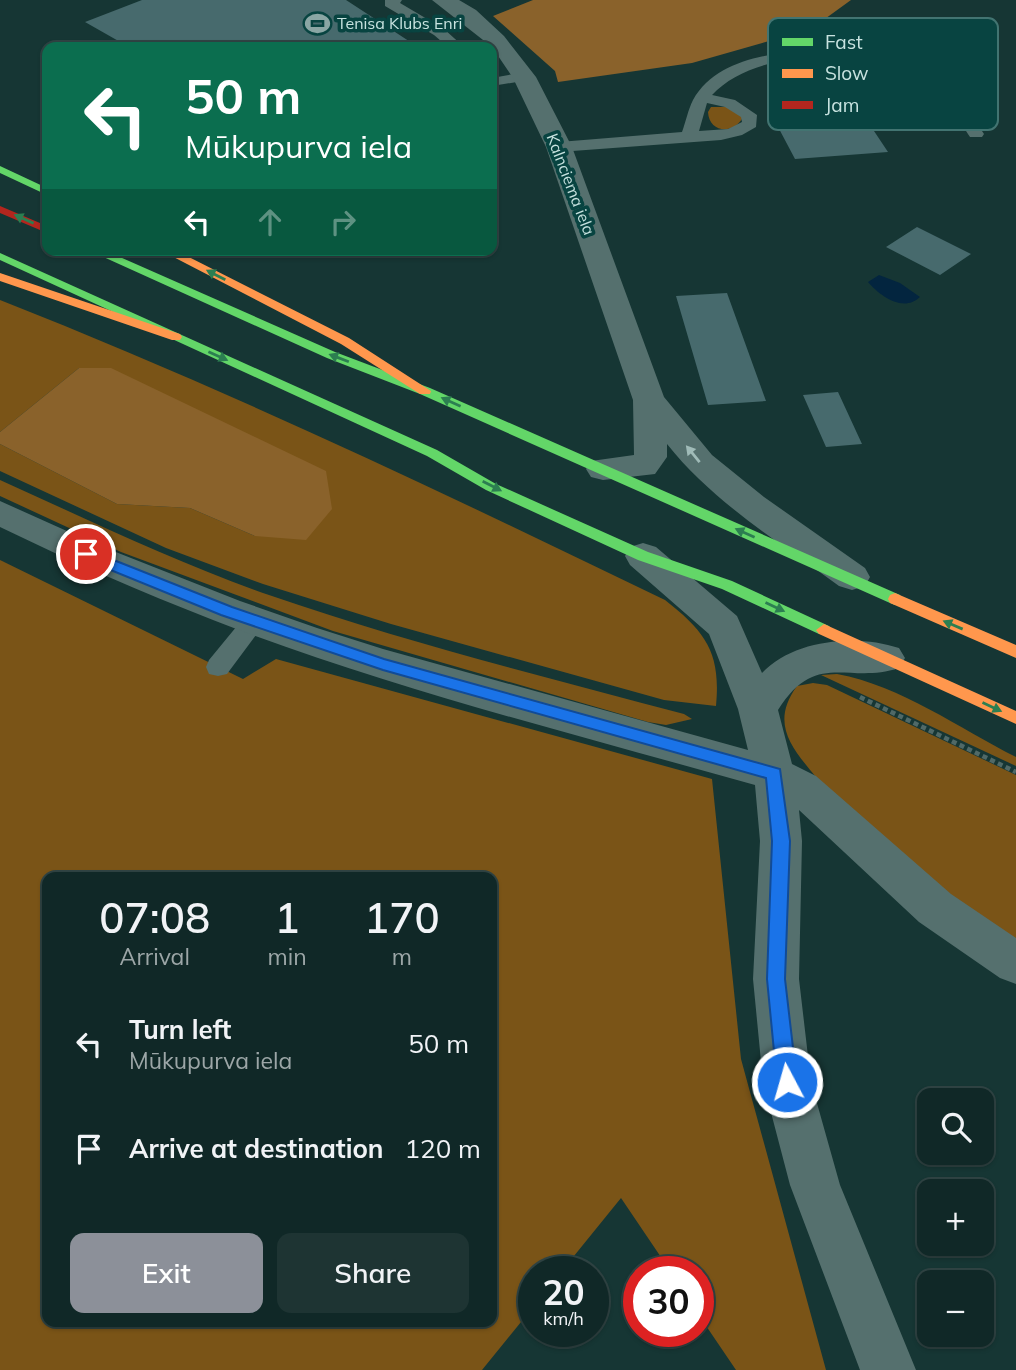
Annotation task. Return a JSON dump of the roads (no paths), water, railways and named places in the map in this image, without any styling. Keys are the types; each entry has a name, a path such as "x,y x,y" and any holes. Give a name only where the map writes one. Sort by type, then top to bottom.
{"main road":[{"path":"0,169 42,190"},
{"path":"0,209 42,228"},
{"path":"0,256 432,453 491,487 643,556 727,585 1016,718"},
{"path":"108,256 331,355 425,391 1016,652"},
{"path":"178,256 345,341 425,391"},
{"path":"0,277 176,337"}],"street":[{"name":"Kalnciema iela","path":"443,0 468,15 497,42"},
{"name":"Kalnciema iela","path":"497,42 524,77 559,147 649,400 651,457 643,466 603,469"},
{"name":"Kalnciema iela","path":"649,400 700,463 752,505 863,585"},
{"path":"0,513 86,554 254,621 383,664 774,774 802,788 936,908 1016,963"},
{"path":"643,556 724,625 758,709 774,774 781,841 776,979 787,1082 815,1185 888,1370"},
{"path":"758,709 771,686 792,667 827,656 886,658"}],"lane":[{"path":"395,0 390,3 451,42"},
{"path":"688,136 694,123 694,108 713,84 726,75 768,61"},
{"path":"497,81 524,77"},
{"path":"559,147 728,134 741,131 750,124 749,116 740,108 702,99"},
{"path":"973,130 976,134"},
{"path":"218,667 254,621"}],"water":[{"path":"879,275 900,283 920,297 906,303 892,301 868,282"}],"place":[{"name":"Tenisa Klubs Enri","path":"317,23"}]}
